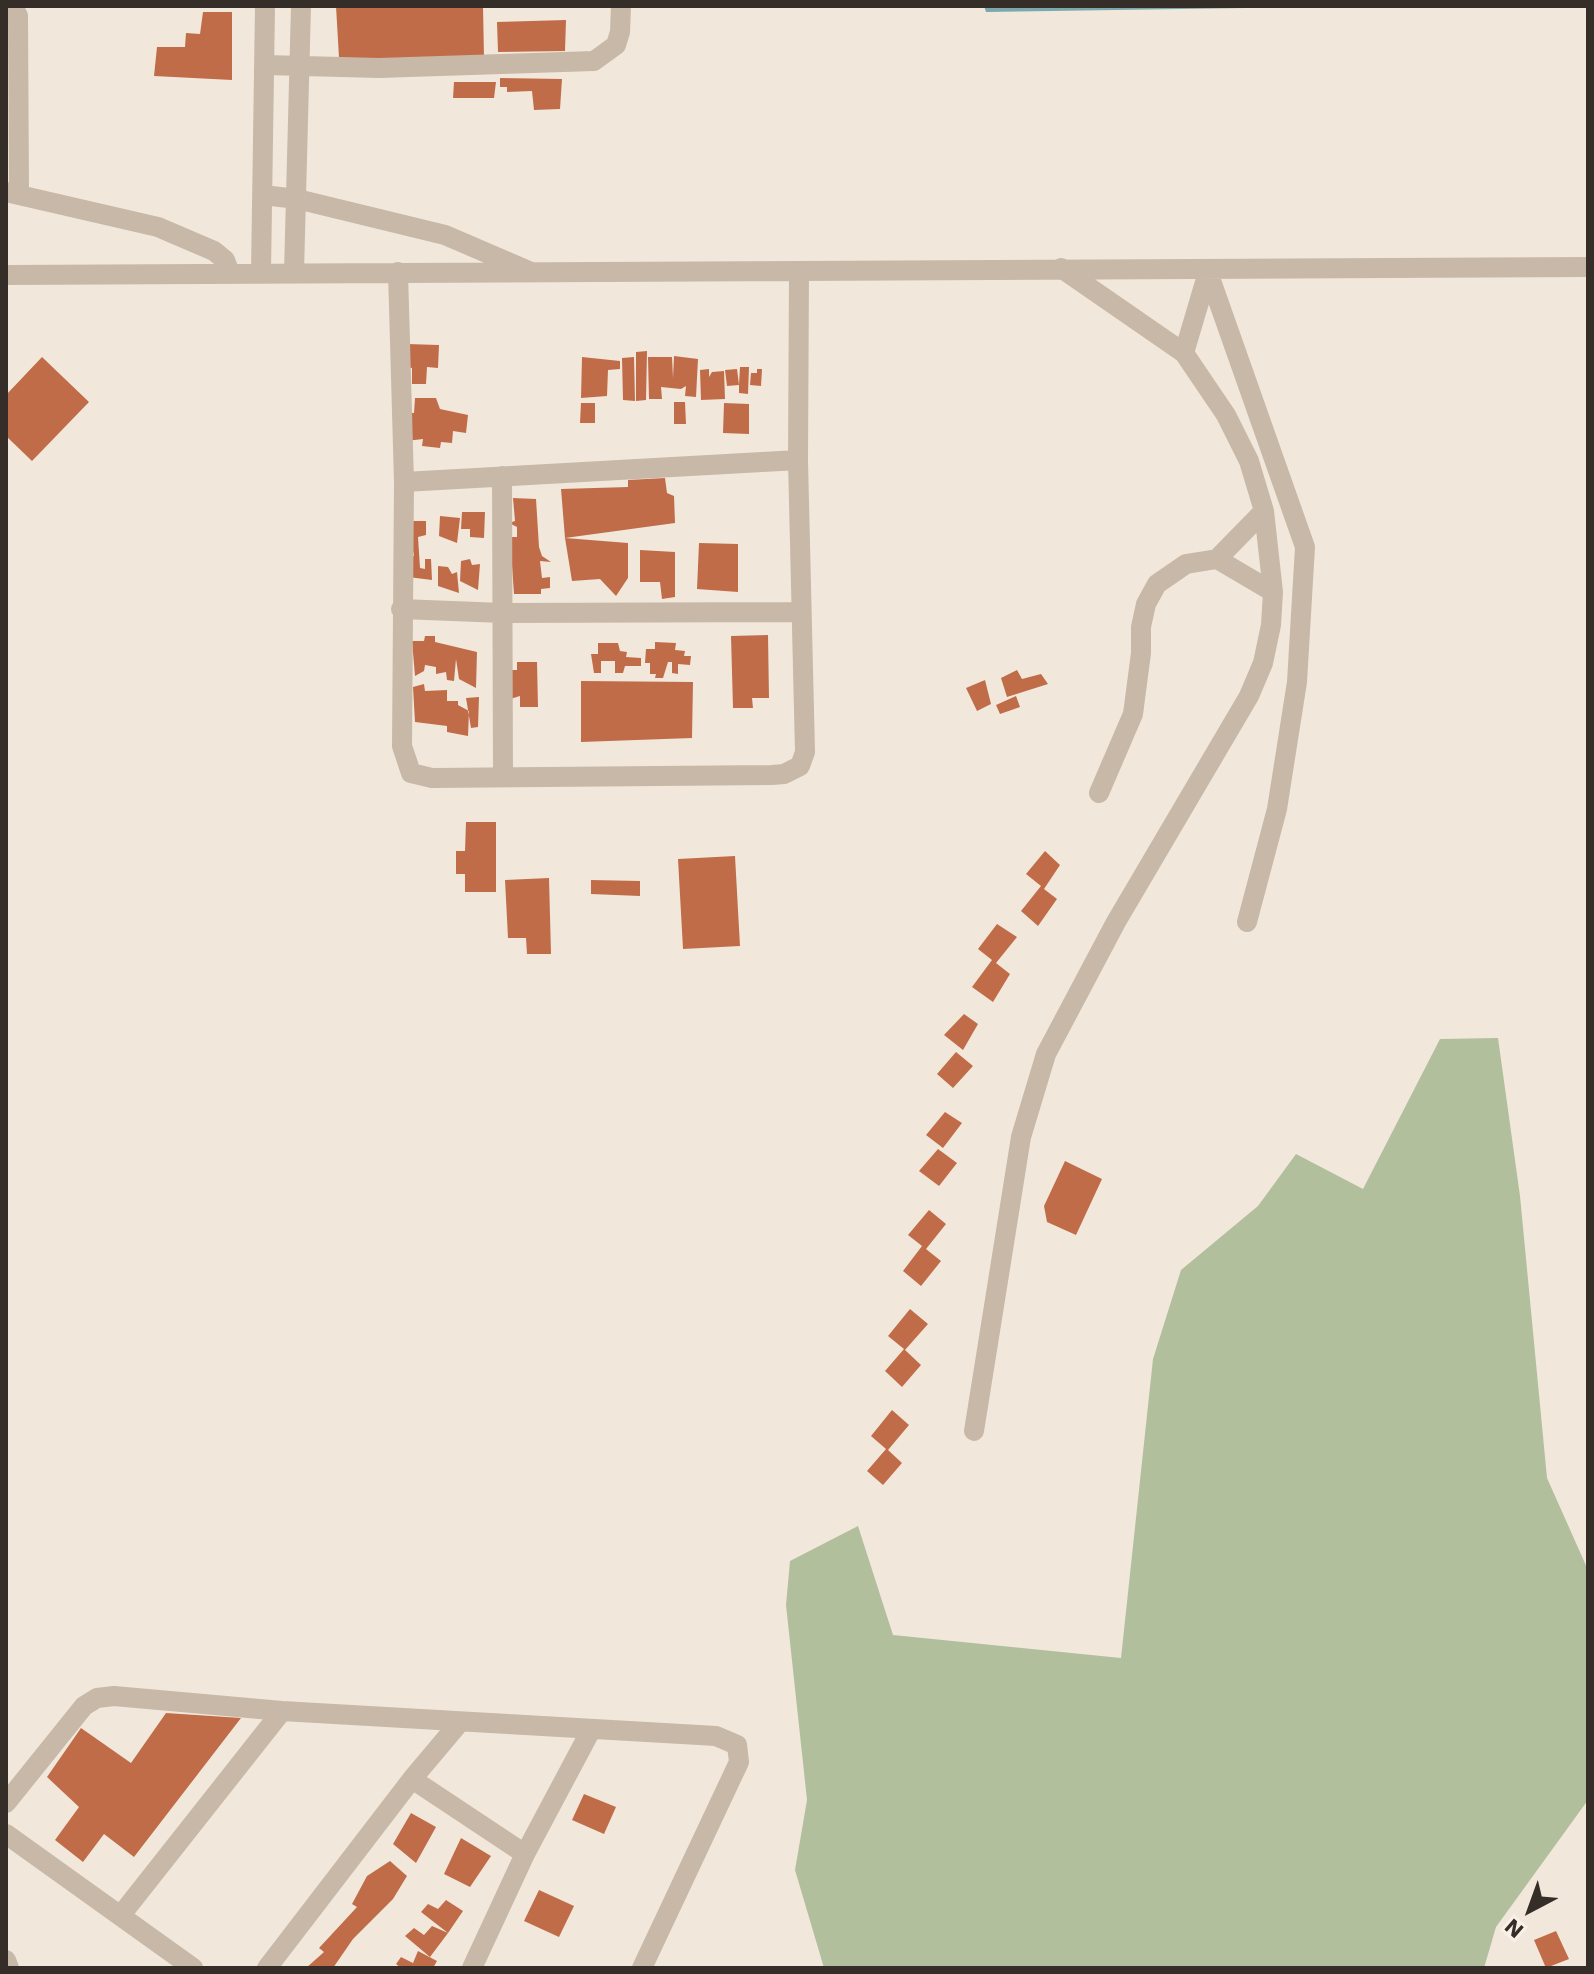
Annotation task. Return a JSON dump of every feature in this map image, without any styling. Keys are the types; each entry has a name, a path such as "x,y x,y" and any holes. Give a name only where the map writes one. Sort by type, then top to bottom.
{"street":[{"path":"13,6 18,16 13,192 158,227 214,251 225,260 230,273"},
{"path":"261,272 265,6"},
{"path":"294,273 301,6"},
{"path":"265,65 379,68 594,61 616,45 621,6"},
{"path":"263,195 297,199 445,235 537,275"},
{"path":"6,275 261,272 537,275 1061,268 1208,272 1588,267"},
{"path":"974,1431 1021,1137 1033,1090 1046,1054 1078,989 1249,696 1263,663 1273,592 1264,511 1249,461 1226,415 1184,353 1061,268"},
{"path":"398,272 404,482 402,746 406,767 420,777 772,775 793,771 800,766 805,752 798,460 799,273"},
{"path":"1184,353 1208,272"},
{"path":"1208,272 1305,547 1293,710 1277,809 1247,922"},
{"path":"404,482 798,460"},
{"path":"502,476 503,776"},
{"path":"1099,793 1133,714 1146,604 1167,574 1186,564 1217,559 1264,511"},
{"path":"1217,559 1273,592"},
{"path":"401,609 503,613 801,612"},
{"path":"6,1803 75,1716 97,1698 114,1696 282,1711 716,1736 731,1741 740,1751 732,1780 642,1968"},
{"path":"121,1915 282,1711"},
{"path":"267,1968 412,1779 460,1722"},
{"path":"472,1968 525,1854 591,1730"},
{"path":"412,1779 525,1854"},
{"path":"6,1834 193,1968"},
{"path":"6,1960 9,1968"}],"green space":[{"path":"1498,1038 1520,1196 1547,1478 1588,1570 1588,1800 1496,1927 1484,1968 824,1968 795,1870 807,1800 786,1605 790,1561 858,1526 893,1635 1121,1658 1153,1359 1181,1270 1258,1206 1296,1154 1363,1189 1440,1039"}],"water":[{"path":"984,6 1376,6 986,12"}],"building":[{"path":"336,6 483,6 484,58 339,58"},
{"path":"203,12 232,12 232,80 154,76 157,47 185,47 186,33 200,34"},
{"path":"566,20 565,51 498,52 497,22"},
{"path":"500,78 562,79 560,109 534,110 532,91 507,92 507,87 500,87"},
{"path":"454,82 496,82 494,98 453,98"},
{"path":"407,344 439,345 438,368 427,367 426,384 412,384 412,368 406,367"},
{"path":"647,351 646,400 636,401 636,352"},
{"path":"674,356 698,359 696,397 685,396 686,386 681,389 661,387 662,399 649,399 648,357 672,357 673,378"},
{"path":"42,357 89,402 32,461 6,436 6,395"},
{"path":"582,357 620,361 620,369 608,370 607,396 581,398"},
{"path":"634,357 635,401 623,400 622,358"},
{"path":"740,367 749,367 748,394 739,393"},
{"path":"709,369 709,377 712,372 724,371 725,399 701,400 700,370"},
{"path":"737,369 739,385 727,386 725,370"},
{"path":"757,369 762,369 761,386 750,385 751,373 757,373"},
{"path":"415,398 436,398 440,409 468,415 466,433 453,431 452,443 441,442 440,448 422,446 423,439 406,441 407,413 414,413"},
{"path":"674,402 685,402 686,424 674,424"},
{"path":"581,403 595,403 595,423 580,423"},
{"path":"724,403 749,404 749,434 723,433"},
{"path":"665,478 667,493 674,496 675,523 565,538 561,489 628,487 628,480"},
{"path":"513,498 536,499 539,547 542,556 551,562 540,561 542,578 550,577 550,588 541,589 541,594 514,594 510,537 517,537 517,527 509,523 515,521"},
{"path":"462,512 485,512 484,538 470,537 470,529 461,529"},
{"path":"440,516 460,518 457,543 439,536"},
{"path":"408,521 426,521 426,535 418,537 420,568 425,569 425,559 431,559 432,580 408,577 403,555 414,556"},
{"path":"565,538 628,543 628,578 616,596 600,579 572,581"},
{"path":"699,543 738,544 738,592 697,589"},
{"path":"640,550 675,552 675,597 662,599 660,582 640,582"},
{"path":"470,559 472,565 480,564 478,590 460,581 461,561"},
{"path":"438,566 448,567 452,574 457,572 459,593 438,586"},
{"path":"768,635 769,698 752,698 753,708 733,708 731,636"},
{"path":"425,636 435,636 435,642 477,652 476,688 459,679 456,659 454,681 447,680 446,672 436,674 436,667 425,665 424,671 415,676 412,641 424,641"},
{"path":"655,642 676,643 675,650 685,651 684,656 691,656 690,665 678,664 678,674 672,673 672,662 668,662 663,678 655,678 656,674 650,674 650,663 645,663 646,649 655,649"},
{"path":"598,643 618,643 620,651 627,652 626,657 641,658 641,666 625,666 623,673 615,673 615,661 601,661 601,673 594,673 591,654 598,654"},
{"path":"517,662 537,662 538,707 520,707 520,696 510,699 510,670 517,670"},
{"path":"1017,670 1022,679 1041,674 1048,684 1007,697 1001,678"},
{"path":"985,680 991,704 977,711 966,688"},
{"path":"581,681 693,682 692,738 581,742"},
{"path":"424,684 425,691 447,690 447,701 458,701 458,705 469,711 468,736 447,732 447,726 415,722 413,687"},
{"path":"1016,696 1020,707 1000,714 996,705"},
{"path":"479,697 478,727 471,728 466,698"},
{"path":"466,822 496,822 496,892 465,892 465,874 456,874 456,851 465,851"},
{"path":"1045,851 1060,865 1044,889 1057,899 1038,926 1021,911 1041,886 1026,874"},
{"path":"735,856 740,946 683,949 678,859"},
{"path":"549,878 551,954 527,954 526,938 508,938 505,880"},
{"path":"591,880 640,881 640,896 591,894"},
{"path":"997,924 1017,937 996,963 1010,974 993,1002 972,987 992,960 978,949"},
{"path":"964,1014 978,1024 963,1050 944,1035"},
{"path":"956,1052 973,1066 953,1088 937,1074"},
{"path":"945,1112 962,1123 943,1148 926,1135"},
{"path":"938,1149 957,1163 939,1186 919,1171"},
{"path":"1065,1161 1102,1179 1076,1235 1047,1222 1044,1206"},
{"path":"929,1210 946,1224 926,1249 941,1261 921,1286 903,1271 922,1246 908,1235"},
{"path":"910,1309 928,1324 905,1350 921,1365 902,1387 885,1371 904,1349 888,1336"},
{"path":"892,1410 909,1425 888,1450 902,1463 883,1485 867,1471 886,1449 871,1436"},
{"path":"166,1713 241,1718 134,1857 104,1834 83,1862 55,1840 79,1807 47,1777 81,1728 131,1763"},
{"path":"584,1794 616,1807 604,1834 572,1820"},
{"path":"411,1813 436,1827 416,1863 393,1844"},
{"path":"461,1838 491,1856 470,1887 444,1874"},
{"path":"390,1861 407,1876 393,1899 353,1939 333,1968 306,1968 324,1952 319,1948 357,1907 352,1904 367,1876"},
{"path":"539,1890 574,1906 559,1937 524,1921"},
{"path":"446,1900 463,1911 448,1933 421,1912 428,1904 438,1909"},
{"path":"432,1926 448,1933 430,1957 405,1936 414,1928 424,1935"},
{"path":"1556,1931 1569,1959 1546,1968 1534,1940"},
{"path":"418,1951 437,1961 433,1968 401,1968 396,1964 401,1957 413,1963"}]}
